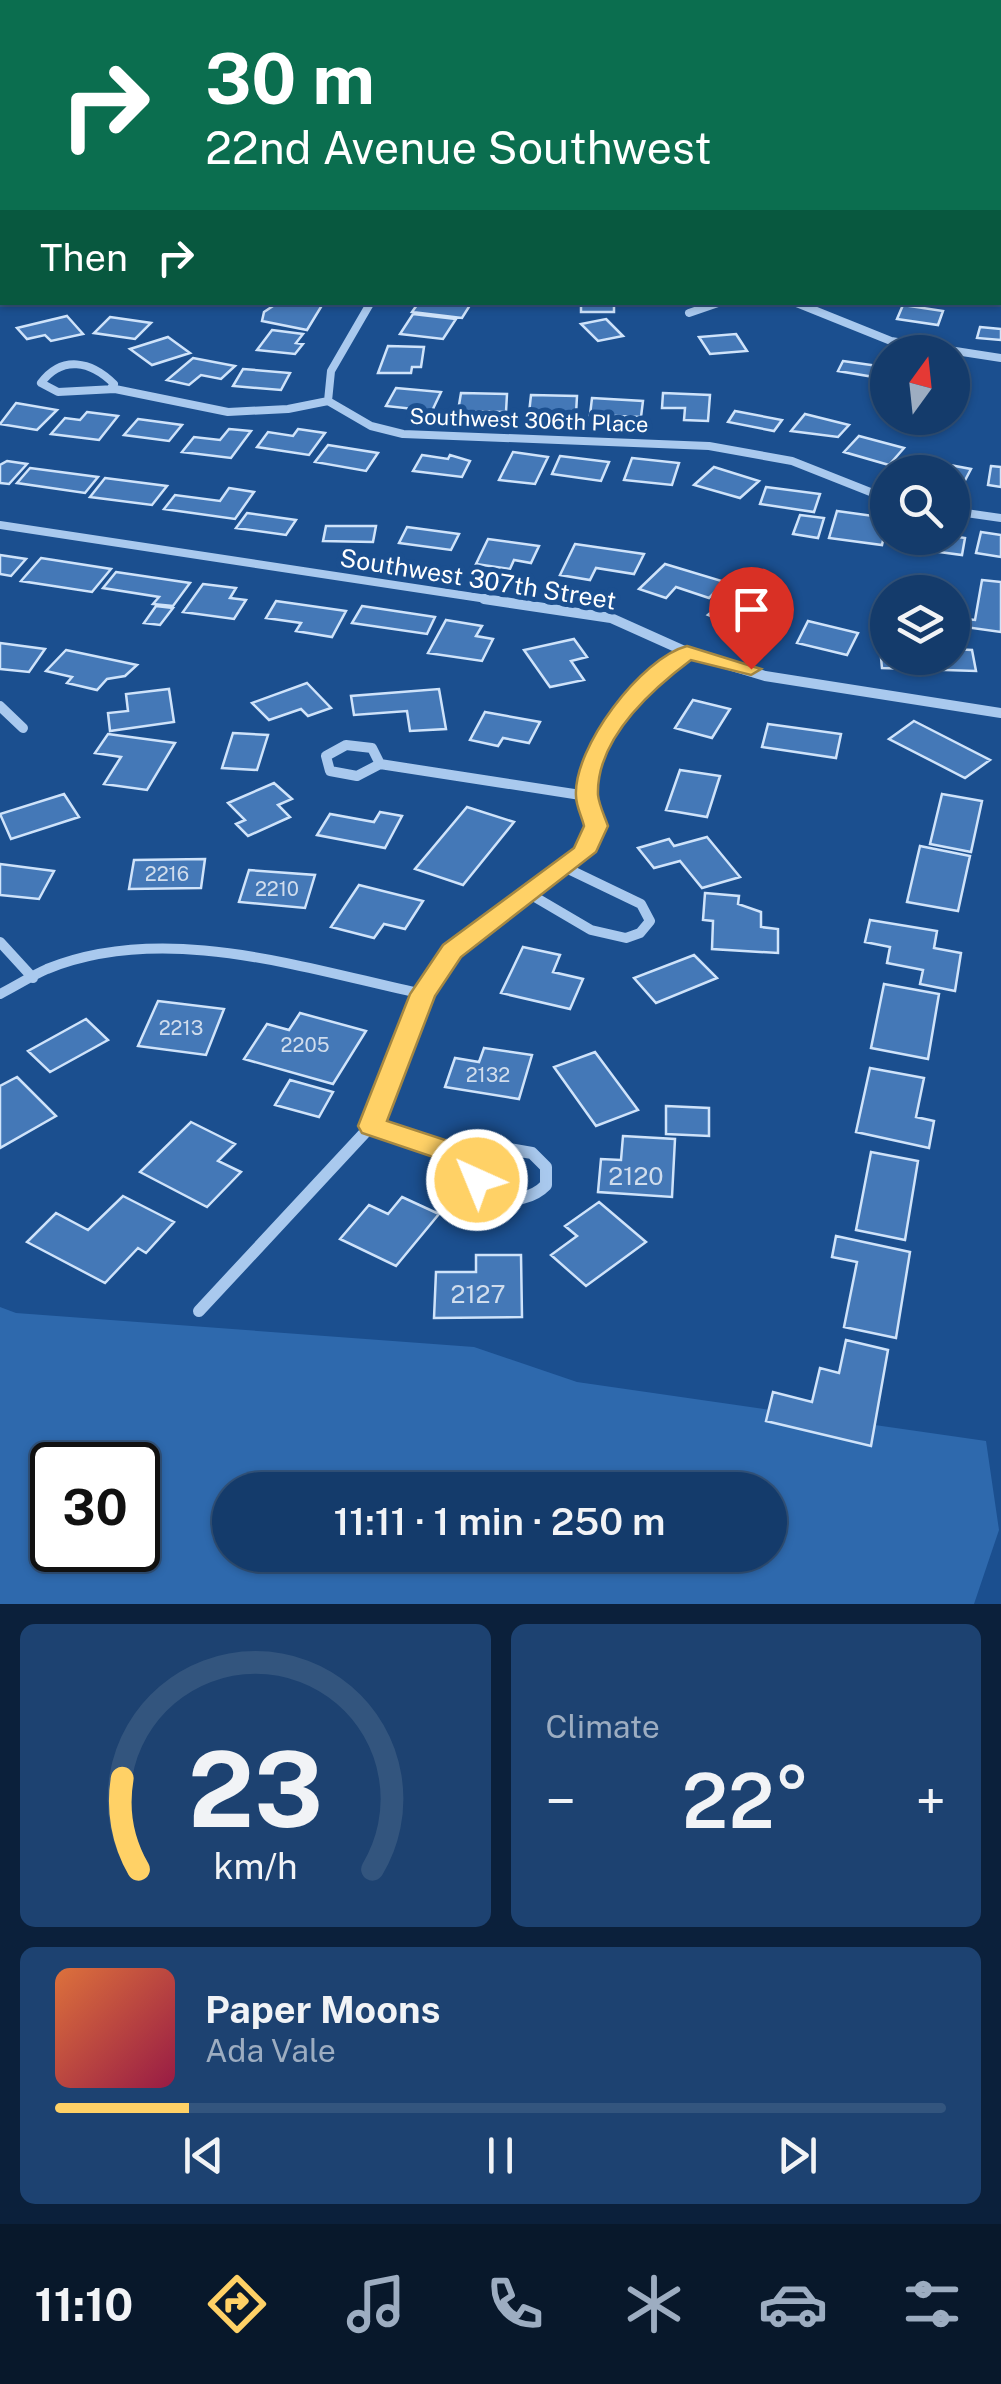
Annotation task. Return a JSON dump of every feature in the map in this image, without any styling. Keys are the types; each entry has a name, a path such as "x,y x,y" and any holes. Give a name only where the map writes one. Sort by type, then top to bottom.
{"street":[{"path":"111,388 114,384 102,370 76,363 48,374 42,383 76,394 111,388 170,404 228,412 289,412 328,401 331,371 370,305"},
{"path":"689,314 713,305"},
{"path":"801,305 891,342 1001,358"},
{"name":"Southwest 306th Place","path":"328,401 372,426 403,434 653,442 764,454 870,492"},
{"path":"970,513 1001,518"},
{"name":"Southwest 307th Street","path":"0,525 611,618 659,636 687,652 814,686 1001,712"},
{"path":"199,1311 371,1126 423,994 452,951 564,867 592,840 596,826 587,796 592,770 620,710 642,686 687,652"},
{"path":"0,706 23,728"},
{"path":"356,744 372,748 380,764 370,773 345,777 330,771 325,761 338,747 356,744"},
{"path":"380,764 587,796"},
{"path":"528,893 602,935 628,938 647,928 650,921 641,904 564,867"},
{"path":"0,942 33,978"},
{"path":"0,994 61,965 114,953 170,949 212,953 423,994"},
{"path":"371,1126 481,1162"},
{"path":"521,1150 540,1159 546,1167 546,1184 521,1202 498,1200 477,1180 481,1162 498,1151 521,1150"}],"shaded area":[{"path":"0,1307 16,1313 474,1347 577,1382 986,1441 999,1530 974,1604 0,1604"}],"building":[{"path":"274,305 322,305 307,330 262,321 264,312"},
{"path":"417,305 470,305 462,318 412,312"},
{"path":"581,305 614,305 614,312 581,312"},
{"path":"903,305 943,311 938,325 897,319"},
{"path":"413,314 456,319 443,339 400,334"},
{"path":"67,316 83,334 51,341 45,335 27,339 17,328"},
{"path":"110,317 151,323 135,339 94,333"},
{"path":"606,319 623,336 598,341 581,324"},
{"path":"980,327 1001,329 1001,340 977,338"},
{"path":"272,330 303,334 296,343 303,344 295,354 257,350"},
{"path":"736,334 747,351 710,354 699,337"},
{"path":"168,337 190,353 152,365 130,349"},
{"path":"388,346 424,347 421,367 412,367 411,373 378,373"},
{"path":"193,358 235,366 221,379 201,375 189,385 167,380"},
{"path":"843,361 870,365 870,376 838,371"},
{"path":"243,369 290,373 281,390 233,386"},
{"path":"396,388 441,392 432,411 386,406"},
{"path":"461,393 507,394 506,412 458,411"},
{"path":"663,393 710,395 708,421 684,420 685,408 662,408"},
{"path":"531,395 577,396 576,414 529,413"},
{"path":"592,398 643,401 641,417 590,415"},
{"path":"16,403 57,410 37,430 0,424"},
{"path":"735,411 782,420 774,431 728,422"},
{"path":"87,412 118,416 99,440 51,434 65,418 80,420"},
{"path":"805,414 849,425 838,437 791,431"},
{"path":"138,419 182,425 169,441 124,435"},
{"path":"229,429 251,431 231,458 182,452 194,437 220,440"},
{"path":"298,429 325,433 309,455 257,447 268,432 293,436"},
{"path":"859,436 904,448 898,455 870,455 870,460 844,452"},
{"path":"328,445 378,453 366,471 315,462"},
{"path":"513,452 548,457 535,484 499,480"},
{"path":"422,455 448,459 450,455 470,461 462,477 413,471"},
{"path":"560,456 609,462 601,481 552,474"},
{"path":"632,458 679,463 672,485 624,480"},
{"path":"7,461 27,464 9,484 0,483 0,465"},
{"path":"991,466 1001,467 1001,487 988,485"},
{"path":"714,467 759,481 740,498 694,485"},
{"path":"30,468 98,477 85,493 17,483"},
{"path":"105,478 167,486 152,505 90,497"},
{"path":"766,487 820,494 814,512 760,504"},
{"path":"229,488 254,492 235,519 164,509 175,495 220,501"},
{"path":"837,511 870,516 870,543 829,538"},
{"path":"247,513 296,520 286,535 236,528"},
{"path":"800,515 824,518 818,538 793,534"},
{"path":"326,526 376,526 373,542 323,541"},
{"path":"407,527 459,534 451,550 399,543"},
{"path":"981,532 1001,535 1001,557 976,553"},
{"path":"488,539 539,546 531,563 514,560 510,569 476,564"},
{"path":"575,544 644,554 634,574 596,568 590,580 560,575"},
{"path":"0,555 26,559 11,576 0,574"},
{"path":"41,558 111,569 92,592 21,581"},
{"path":"665,564 725,582 709,598 676,587 666,598 639,589"},
{"path":"116,572 190,583 173,606 153,604 159,597 103,588"},
{"path":"982,580 1001,582 1001,632 970,628 970,619 975,620"},
{"path":"203,584 236,588 230,598 246,600 234,619 183,612"},
{"path":"726,600 785,624 767,639 708,615"},
{"path":"276,601 346,611 332,637 296,631 301,623 266,618"},
{"path":"156,606 173,608 160,625 144,623"},
{"path":"362,606 435,617 427,634 352,623"},
{"path":"446,620 482,626 476,636 493,639 482,661 428,653"},
{"path":"808,621 858,633 847,655 797,643"},
{"path":"574,639 587,657 571,661 584,680 550,687 524,650"},
{"path":"0,643 45,649 29,672 0,669"},
{"path":"66,650 137,665 125,676 107,679 97,690 67,683 72,677 46,671"},
{"path":"970,650 972,650 976,671 970,671"},
{"path":"307,683 331,708 308,716 301,709 269,720 252,703"},
{"path":"169,689 174,722 110,731 108,713 128,711 126,694"},
{"path":"439,689 446,729 410,731 407,711 354,715 351,696"},
{"path":"693,700 730,709 712,738 675,728"},
{"path":"485,712 540,722 529,743 503,738 498,746 470,740"},
{"path":"914,721 990,760 965,778 889,739"},
{"path":"768,724 841,734 836,758 762,747"},
{"path":"233,733 268,735 257,770 222,768"},
{"path":"108,734 175,743 147,790 104,784 121,757 95,753"},
{"path":"680,770 720,776 707,817 666,810"},
{"path":"274,783 292,799 278,805 290,817 248,836 236,824 245,820 228,803"},
{"path":"64,794 79,817 11,839 0,814"},
{"path":"942,794 982,801 971,852 930,844"},
{"path":"467,807 514,822 463,885 415,869"},
{"path":"380,812 402,816 385,848 317,835 330,814 374,822"},
{"path":"707,837 740,877 702,888 680,861 654,868 638,848 669,839 674,846"},
{"path":"920,846 970,856 958,911 907,902"},
{"path":"205,859 201,888 129,889 134,860"},
{"path":"0,864 54,871 39,899 0,895"},
{"path":"249,870 315,875 305,908 239,902"},
{"path":"359,885 423,901 405,929 384,924 374,938 331,927"},
{"path":"705,893 739,896 738,904 761,912 761,927 778,929 778,953 712,949 713,921 703,920"},
{"path":"870,920 937,931 934,948 961,953 955,991 920,984 923,970 887,963 890,947 865,942"},
{"path":"523,947 560,955 553,972 583,979 570,1009 501,993"},
{"path":"694,955 717,978 656,1003 634,978"},
{"path":"884,984 939,994 928,1059 871,1048"},
{"path":"158,1001 224,1009 206,1055 138,1046"},
{"path":"300,1013 366,1031 333,1084 244,1059 267,1024 289,1030"},
{"path":"86,1019 108,1040 50,1072 28,1051"},
{"path":"484,1048 532,1055 519,1099 445,1087 455,1058 479,1062"},
{"path":"595,1052 638,1110 596,1126 554,1067"},
{"path":"870,1068 924,1078 916,1117 934,1121 929,1148 856,1132"},
{"path":"17,1077 56,1116 0,1148 0,1086"},
{"path":"290,1080 333,1092 319,1117 275,1105"},
{"path":"666,1106 709,1108 709,1136 666,1134"},
{"path":"191,1122 235,1144 218,1161 241,1172 207,1207 140,1172"},
{"path":"623,1136 675,1139 672,1197 598,1192 601,1159 621,1160"},
{"path":"871,1152 918,1161 905,1240 856,1230"},
{"path":"123,1196 174,1222 146,1253 138,1248 105,1283 27,1242 56,1213 88,1230"},
{"path":"402,1197 439,1214 396,1266 340,1239 369,1205 388,1214"},
{"path":"599,1202 646,1242 586,1286 551,1255 577,1236 565,1226"},
{"path":"836,1236 910,1252 896,1338 844,1327 857,1262 832,1257"},
{"path":"476,1255 521,1255 522,1317 434,1318 436,1272 476,1272"},
{"path":"846,1340 888,1350 871,1446 766,1421 773,1392 812,1402 820,1368 839,1373"}],"route":[{"path":"477,1180 481,1162 371,1126 382,1108 423,994 452,951 584,852 596,826 587,796 592,770 620,710 642,686 687,652 751,669"}]}
